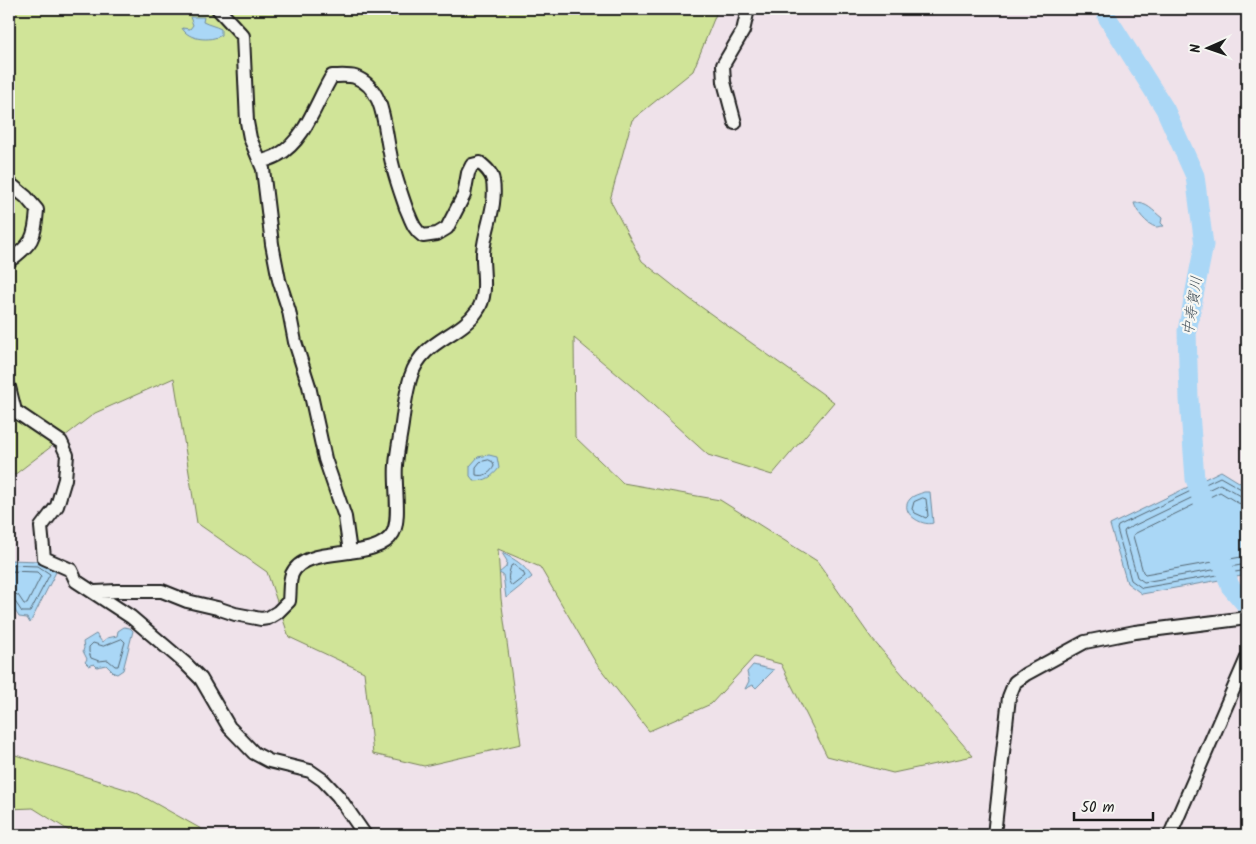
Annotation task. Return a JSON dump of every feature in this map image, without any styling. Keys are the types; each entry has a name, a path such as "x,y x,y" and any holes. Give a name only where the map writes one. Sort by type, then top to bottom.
{"street":[{"path":"218,9 243,36 247,122 250,138 263,169 272,244 279,280 309,386 325,458 345,517 350,552"},
{"path":"736,122 724,82 722,65 743,31 748,9"},
{"path":"95,592 162,591 187,601 235,614 262,619 268,618 278,612 289,601 292,575 299,565 312,558 372,548 386,540 393,533 396,523 396,465 411,374 422,355 470,319 478,310 483,294 483,250 494,206 493,180 488,169 480,163 472,165 468,173 464,195 447,228 437,234 423,236 415,231 398,185 384,120 375,92 366,83 354,76 332,76 309,122 290,146 279,155 260,162"},
{"path":"9,183 26,197 37,210 36,231 32,240 9,261"},
{"path":"9,387 15,411 61,442 67,455 65,479 57,506 41,527 44,558 71,570 76,581 131,617 186,663 201,679 229,727 254,754 269,761 310,771 323,780 338,796 365,835"},
{"path":"994,835 1009,697 1015,682 1085,642 1135,632 1247,618"},
{"path":"1170,835 1247,658"}],"green space":[{"path":"9,9 718,9 693,71 632,120 610,200 642,261 690,299 834,402 772,475 708,455 643,396 574,338 575,437 623,483 720,500 817,561 872,639 973,756 893,773 827,756 781,664 754,657 711,704 649,731 596,663 540,567 498,549 501,599 521,744 424,766 373,754 364,672 289,637 267,572 197,523 174,378 95,413 9,479"},
{"path":"9,753 135,792 212,835 76,835 33,808 9,809"}],"water":[{"path":"190,17 204,17 203,22 221,29 221,35 212,39 200,39 189,35 182,28 190,29 193,25"},
{"path":"1134,203 1143,204 1150,208 1162,218 1161,223 1164,226 1156,227 1149,224 1139,214"},
{"path":"489,455 497,457 499,468 488,478 474,481 470,476 470,466 478,457"},
{"path":"1221,471 1247,487 1247,575 1142,594 1127,583 1110,525"},
{"path":"924,492 930,492 933,523 928,524 918,521 907,509 907,504 911,498"},
{"path":"502,553 519,563 532,577 506,598 503,575 499,573 506,567 507,561"},
{"path":"9,560 40,561 57,570 30,623 27,618 19,617 9,601"},
{"path":"124,627 130,628 133,631 123,670 117,674 106,665 97,667 94,664 89,666 85,662 87,659 83,651 83,642 96,634 102,642 107,638 117,636 118,631"},
{"path":"753,665 774,670 756,688 753,685 745,689 749,681 747,672"}],"waterway":[{"name":"中寿賀川","path":"1107,17 1165,109 1195,176 1204,245 1187,331 1189,399 1195,479 1204,506"},
{"name":"中寿賀川","path":"1220,556 1230,586 1247,606"}]}
